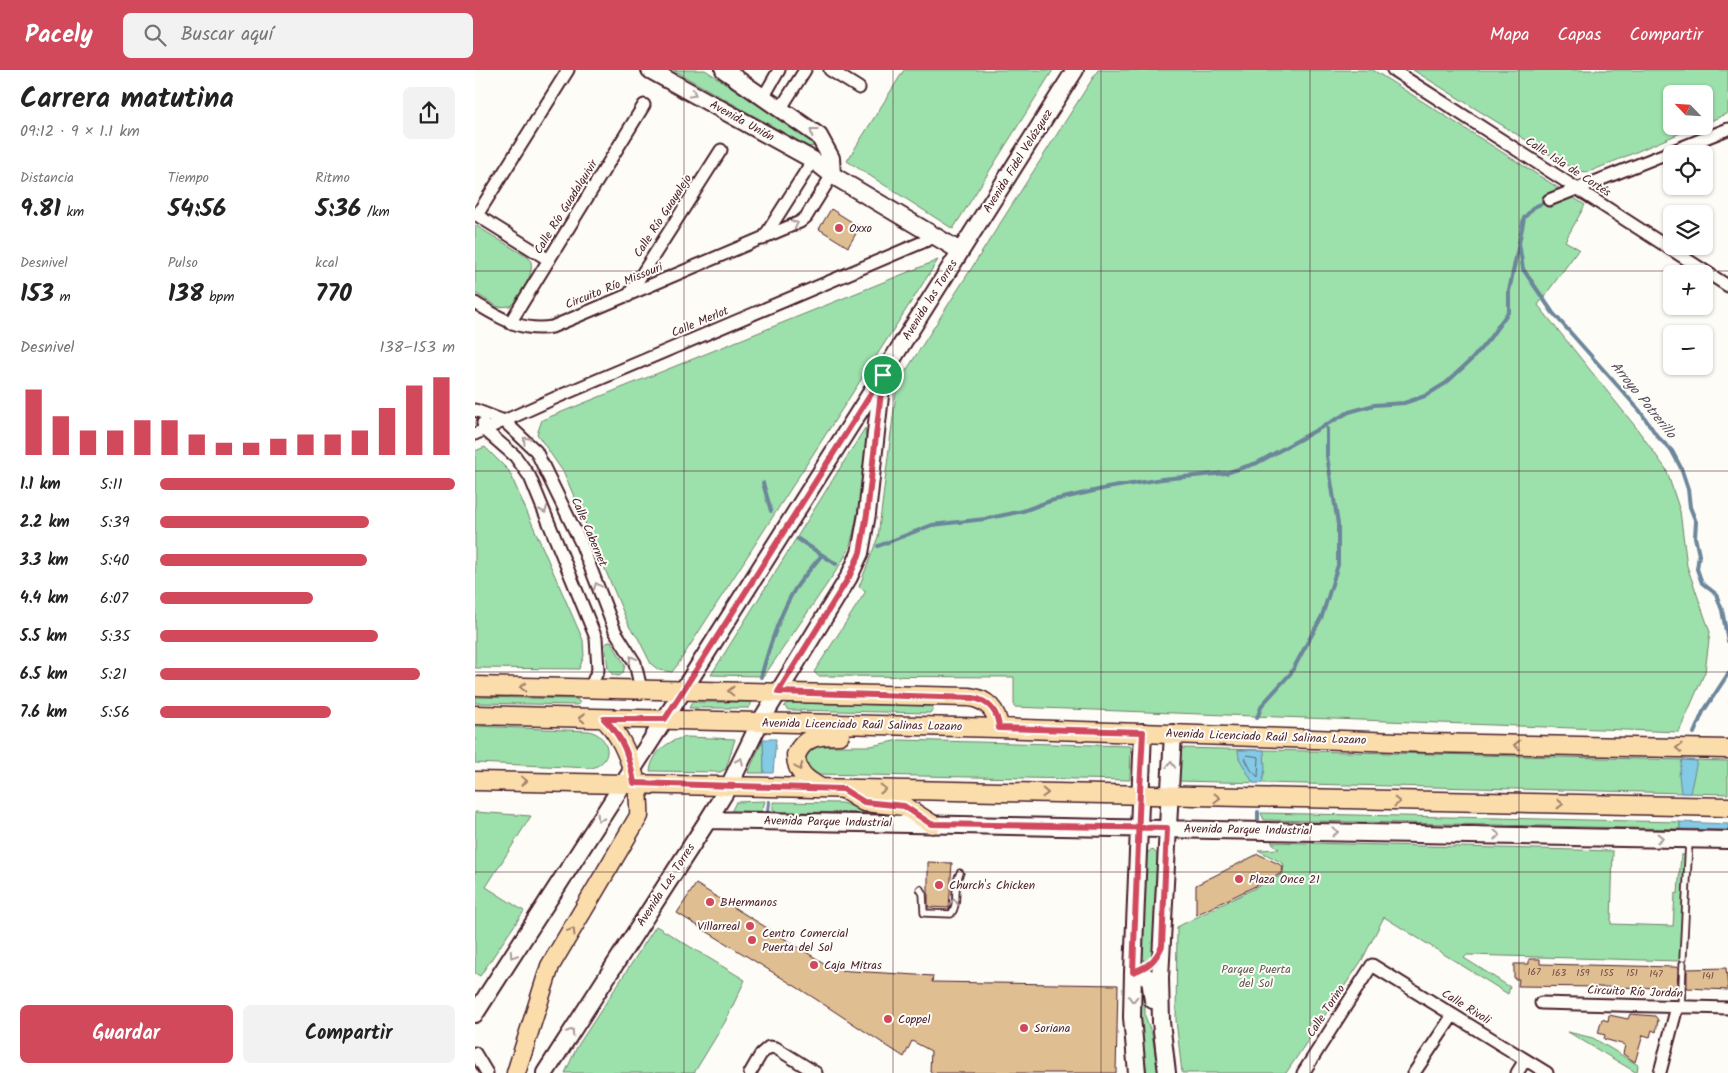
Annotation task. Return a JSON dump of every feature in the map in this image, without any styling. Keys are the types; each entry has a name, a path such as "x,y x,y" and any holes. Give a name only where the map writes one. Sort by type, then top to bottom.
{"main road":[{"path":"475,686 973,698 990,706 998,719 999,728"},
{"name":"Avenida Licenciado Raúl Salinas Lozano","path":"475,715 909,725 1426,743 1728,749"},
{"path":"516,1073 551,966 635,824 639,810 628,786 622,741 613,727 604,719"},
{"path":"821,788 808,780 799,771 797,764 796,754 810,738 819,735 861,736 886,733 909,725"},
{"path":"475,781 628,786 729,786 1169,797 1728,807"},
{"path":"843,789 864,802 904,806 931,824"}],"street":[{"path":"549,260 476,215 567,70"},
{"name":"Avenida Unión","path":"650,70 813,160 833,175 960,251"},
{"path":"724,70 819,136 831,158 833,175"},
{"path":"764,96 779,70"},
{"path":"781,108 805,70"},
{"path":"830,70 859,88"},
{"path":"847,80 853,70"},
{"name":"Avenida Fidel Velázquez","path":"960,251 1075,70"},
{"name":"Calle Isla de Cortés","path":"1393,70 1578,190 1726,280"},
{"name":"Calle Río Guadalquivir","path":"510,323 645,105"},
{"path":"1549,200 1728,129"},
{"name":"Calle Río Guayalejo","path":"628,296 721,150"},
{"path":"763,238 813,160"},
{"name":"Circuito Río Missouri","path":"475,303 510,323 533,328 552,327 803,220 833,175"},
{"name":"Calle Merlot","path":"480,432 937,236"},
{"name":"Avenida las Torres","path":"683,690 960,251"},
{"name":"Avenida las Torres","path":"778,692 849,577 860,553 867,514 883,375"},
{"name":"Calle Cabernet","path":"480,432 477,411 504,421 536,451 581,543 615,631 635,663 641,689"},
{"path":"480,432 515,456 529,477 596,638 598,670 590,688"},
{"path":"596,638 615,631"},
{"path":"475,1014 628,786 683,690"},
{"name":"Avenida Las Torres","path":"545,1073 709,820 729,786 759,722 778,692"},
{"path":"1137,1073 1133,1017 1133,972 1143,732"},
{"path":"1167,1073 1161,1022 1162,946 1173,733"},
{"name":"Avenida Parque Industrial","path":"709,820 1728,840"},
{"path":"1133,972 1153,962 1162,946"},
{"name":"Calle Rivoli","path":"1372,965 1547,1073"},
{"name":"Calle Torino","path":"1303,1073 1372,965"},
{"path":"1133,972 1141,973 1150,979 1153,986 1153,1004 1161,1022"},
{"name":"Circuito Río Jordán","path":"1541,1003 1728,1008"},
{"path":"1660,1072 1679,1007"},
{"path":"1414,1073 1453,1015"},
{"path":"750,1073 765,1048 776,1048 816,1073"},
{"path":"475,1053 487,1073"},
{"path":"1517,1073 1525,1060"}],"lane":[{"path":"1679,1007 1689,839"},
{"path":"920,889 923,894 924,913 951,914 954,908 955,882 960,873"}],"green space":[{"path":"673,70 705,70 815,141 815,146 809,147"},
{"path":"904,70 1053,70 953,229 847,161"},
{"path":"1098,70 1373,70 1585,205 1565,241 1579,249 1538,305 1635,426 1666,469 1680,511 1687,566 1710,632 1705,672 1679,732 1014,707 1014,677 818,676 814,672 866,591 859,587 878,537 897,385"},
{"path":"1413,70 1728,70 1728,113 1713,120 1713,85 1663,85 1663,135 1676,135 1589,172 1576,171"},
{"path":"475,225 529,258 531,263 530,276 518,297 510,306 498,307 475,293"},
{"path":"938,260 678,664 672,672 659,670 651,664 638,638 630,628 564,473 537,434 542,420"},
{"path":"865,428 866,452 858,508 848,551 838,568 764,676 711,675"},
{"path":"485,447 509,471 583,640 584,656 579,669 475,668 475,451"},
{"path":"611,641 625,665 623,673 619,676 613,675 608,669 605,644"},
{"path":"475,697 577,699 580,703 577,705 475,703"},
{"path":"692,702 752,702 749,708 689,708"},
{"path":"787,703 930,706 933,709 930,713 788,710 784,706"},
{"path":"475,726 589,731 602,738 607,749 607,755 599,765 592,768 475,763"},
{"path":"680,738 735,739 726,769 720,772 650,771 654,758 662,748"},
{"path":"763,739 764,773 748,773"},
{"path":"899,740 1131,746 1130,780 815,774 806,764 807,756 815,746 871,746"},
{"path":"1180,748 1728,761 1728,794 1178,781"},
{"path":"765,801 762,811 731,812 736,802"},
{"path":"773,802 842,803 865,811 901,813 773,812"},
{"path":"475,812 531,816 486,887 524,911 480,976 475,973"},
{"path":"1261,813 1680,822 1680,829 1264,820"},
{"name":"Parque Puerta del Sol","path":"1271,842 1613,851 1611,924 1673,926 1675,894 1678,893 1681,855 1686,855 1680,961 1467,955 1464,958 1510,987 1508,994 1384,917 1362,960 1286,1073 1182,1073 1176,1020 1177,927 1283,874 1284,864 1258,850 1279,849"},
{"path":"1152,849 1157,854 1153,956 1142,964 1146,854"},
{"path":"656,926 745,980 725,1022 694,1073 565,1073 577,1047"},
{"path":"1145,980 1145,1016 1152,1034 1158,1073 1147,1073 1145,1061 1141,981"},
{"path":"1568,1032 1593,1038 1638,1065 1637,1073"}],"water":[{"path":"763,739 776,739 773,773 764,773"},
{"path":"1238,750 1264,750 1265,769 1262,783 1253,783 1239,758"},
{"path":"1682,760 1697,761 1690,793 1681,793 1679,775"},
{"path":"1680,822 1728,824 1728,830 1680,829"}],"building":[{"name":"Oxxo","path":"831,209 860,227 848,247 819,229"},
{"name":"Plaza Once 21","path":"1258,854 1283,866 1282,873 1196,915 1196,885"},
{"name":"Church's Chicken","path":"928,862 952,863 949,908 928,907"},
{"path":"696,884 835,970 933,976 932,982 1118,985 1116,1073 934,1073 930,1071 931,1051 912,1041 904,1057 811,996 677,913"},
{"path":"1529,959 1540,959 1540,964 1675,967 1678,968 1677,988 1518,986 1519,979 1514,979 1514,964 1529,964"},
{"path":"1726,968 1728,990 1687,988 1687,969"},
{"path":"1630,1014 1655,1016 1658,1020 1656,1032 1652,1030 1650,1037 1643,1035 1635,1062 1623,1054 1625,1045 1604,1039 1605,1035 1598,1033 1602,1019 1608,1021 1609,1015 1628,1019"}],"waterway":[{"name":"Arroyo Potrerillo","path":"1548,201 1534,207 1524,218 1519,243 1523,269 1553,313 1640,411 1657,436 1672,451 1681,468 1688,489 1690,507 1696,522 1695,537 1699,555 1697,569 1702,583 1716,594 1722,610 1728,641"},
{"path":"878,546 932,525 985,519 1023,511 1050,501 1107,488 1162,479 1226,473 1257,463 1349,412 1374,405 1404,403 1425,396 1446,383 1472,359 1509,311 1509,291 1519,243"},
{"path":"1257,718 1262,705 1291,673 1322,616 1338,565 1338,524 1327,456 1327,429"},
{"path":"763,483 771,511"},
{"path":"798,539 836,564"},
{"path":"761,677 767,654 789,599 801,580 822,555"},
{"name":"Arroyo Potrerillo","path":"1694,733 1703,712 1728,674"},
{"path":"768,812 769,802"},
{"path":"1258,812 1258,820"}],"place":[{"name":"Oxxo","path":"839,228"},
{"name":"Plaza Once 21","path":"1239,879"},
{"name":"Church's Chicken","path":"939,885"},
{"name":"BHermanos","path":"710,902"},
{"name":"Villarreal","path":"750,926"},
{"name":"Centro Comercial Puerta del Sol","path":"752,940"},
{"name":"Caja Mitras","path":"814,965"},
{"name":"Coppel","path":"888,1019"},
{"name":"Soriana","path":"1024,1028"}],"route":[{"path":"883,375 665,719 604,719 613,727 622,741 632,768 634,783 843,789 864,802 904,806 931,824 1138,828 1167,828 1162,946 1153,962 1142,969 1133,972 1138,843 1138,828 1139,796 1143,732 999,728 998,719 990,706 982,700 973,698 778,692 849,577 860,553 867,514 883,375"}]}
